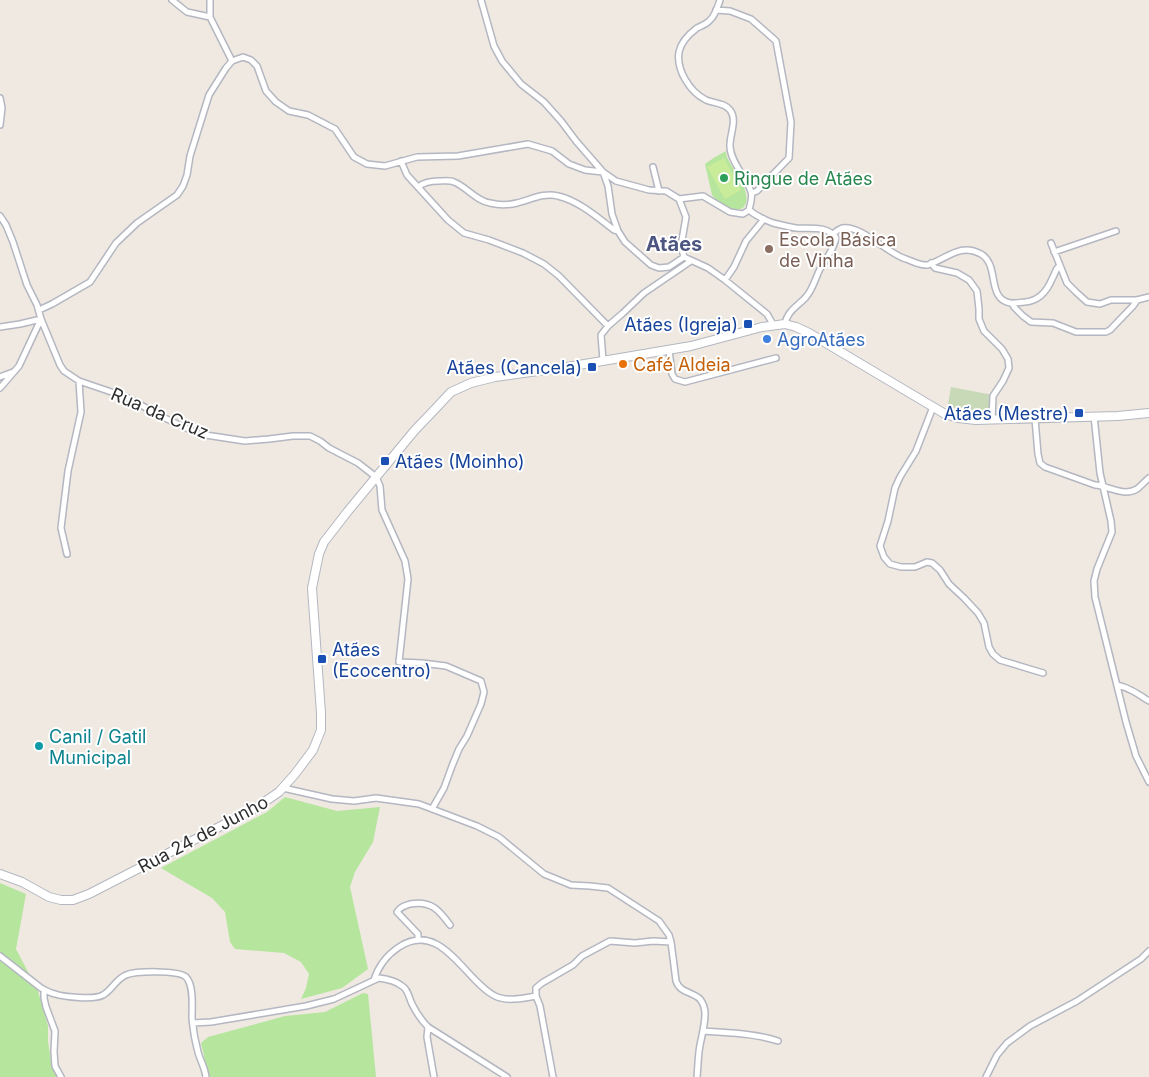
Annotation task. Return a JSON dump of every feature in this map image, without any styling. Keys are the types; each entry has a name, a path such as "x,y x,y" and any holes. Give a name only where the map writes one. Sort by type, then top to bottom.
{"main road":[{"name":"Rua 24 de Junho","path":"0,874 22,882 49,897 60,900 73,900 89,894 254,809 269,800 283,788 314,750 321,730 312,588 319,554 324,542 436,406 452,392 471,383 495,376 567,367 669,350 745,331 786,324"},
{"path":"786,324 809,333 933,408 958,418 976,420 1035,419 1149,413"}],"street":[{"path":"172,0 186,12 210,17"},
{"path":"210,0 210,17 232,61"},
{"path":"481,0 494,46 502,61 521,84 550,108 603,172 616,181 650,190 666,191 679,199 686,217 681,246 684,257 708,268 726,280 767,314 774,326"},
{"path":"679,199 703,196 730,212 743,214 749,210 752,193 732,157 729,147 733,118 732,112 728,108 700,96 686,80 681,70 680,47 691,33 711,20 720,0"},
{"path":"716,10 730,11 751,19 776,41 791,122 789,158 752,193"},
{"path":"39,310 90,282 116,243 137,223 178,195 187,174 190,156 209,95 232,61 243,57 251,60 257,66 266,92 276,102 289,111 308,115 335,129 354,157 367,164 385,166 417,157 458,156 528,144 552,151 569,164 585,170 603,172"},
{"path":"0,98 2,108 0,126"},
{"path":"401,161 407,175 448,220 464,233 523,253 544,264 559,276 608,326"},
{"path":"653,167 659,191"},
{"path":"603,172 608,186 612,214 618,231 625,242 651,265 659,268 668,267 684,257"},
{"path":"418,187 421,184 432,181 453,181 488,203 504,205 556,195 582,207 618,231"},
{"path":"749,210 773,223 797,228 822,229 833,234 836,238 834,247 820,269 812,288 786,318 786,324"},
{"name":"Rua da Cruz","path":"0,216 6,225 27,285 64,371 80,381 138,402 199,434 245,440 310,436 358,464 376,478"},
{"path":"726,280 746,241 764,219"},
{"path":"833,234 844,227 854,229 899,257 928,265 954,251 971,250 983,254 990,262 998,296 1012,303 1032,301 1042,295 1059,266"},
{"path":"1054,252 1116,230"},
{"path":"1051,243 1067,283 1087,302 1100,304 1110,300 1136,300 1149,297"},
{"path":"603,360 601,334 608,326 644,293 691,261"},
{"path":"931,263 935,268 957,273 969,280 977,291 979,319 984,331 1002,349 1008,359 1009,368 994,396 992,420"},
{"path":"1012,303 1022,316 1031,322 1054,322 1076,332 1106,332 1133,306 1136,300"},
{"path":"0,327 41,319"},
{"path":"0,388 19,366 41,319"},
{"path":"669,350 672,374 675,379 685,382 776,358"},
{"path":"0,377 15,371"},
{"path":"67,554 61,525 68,471 81,412 80,381"},
{"path":"933,408 916,451 895,488 880,546 884,557 890,564 901,567 916,567 927,562 932,563 940,570 949,584 978,613 984,623 989,648 993,654 1000,660 1043,673"},
{"path":"1094,416 1100,473 1112,532 1097,569 1094,581 1095,597 1136,756 1149,782"},
{"path":"1035,419 1038,454 1040,463 1044,467 1120,492 1130,492 1137,489 1149,478"},
{"path":"376,478 380,486 382,510 405,561 408,578 399,662 446,666 480,681 484,692 481,704 459,749 444,788 432,809"},
{"path":"1117,685 1131,689 1149,701"},
{"path":"283,788 332,799 354,801 376,798 419,804 477,826 499,837 544,874 570,884 608,888 659,921 669,935 678,986 697,997 704,1005 705,1014 697,1077"},
{"path":"418,940 418,934 397,912 404,906 417,903 435,907 450,925"},
{"path":"374,980 376,972 392,951 407,942 418,940 434,943 449,953 486,991 497,997 519,999 536,996"},
{"path":"553,1077 546,1034 536,996 536,988 573,965 582,956 610,941 635,943 671,942"},
{"path":"986,1077 996,1056 1007,1042 1030,1026 1077,1001 1141,959 1149,950"},
{"path":"0,956 44,990 56,995 98,998 124,976 133,973 162,972 180,974 186,977 191,990 193,1023 198,1052 206,1077"},
{"path":"193,1023 211,1022 306,1006 334,999 379,978 387,979 406,989 411,1003 421,1020 428,1027 507,1077"},
{"path":"44,990 46,1007 54,1031 55,1066 61,1077"},
{"path":"428,1027 427,1037 434,1077"},
{"path":"702,1031 747,1035 778,1041"}],"green space":[{"path":"726,151 746,194 745,205 741,209 727,207 712,195 705,164"},
{"name":"Ringue de Atães","path":"724,158 741,190 725,199 707,167"},
{"path":"951,387 993,395 990,415 986,417 947,410"},
{"path":"285,797 337,811 380,807 373,842 355,872 350,887 368,969 342,988 301,999 309,974 301,962 284,953 235,949 230,942 225,912 212,898 161,868 267,812"},
{"path":"0,883 26,894 16,949 38,991 48,1026 51,1061 57,1077 0,1077"},
{"path":"363,993 368,994 376,1077 209,1077 201,1043 208,1037 285,1016 325,1012"}],"place":[{"name":"Ringue de Atães","path":"724,178"},
{"name":"Escola Básica de Vinha","path":"769,249"},
{"name":"Atães (Igreja)","path":"748,324"},
{"name":"AgroAtães","path":"767,339"},
{"name":"Café Aldeia","path":"623,364"},
{"name":"Atães (Cancela)","path":"592,367"},
{"name":"Atães (Mestre)","path":"1079,413"},
{"name":"Atães (Moinho)","path":"385,461"},
{"name":"Atães (Ecocentro)","path":"322,659"},
{"name":"Canil / Gatil Municipal","path":"39,746"}],"district":[{"name":"Atães","path":"674,244"}]}
